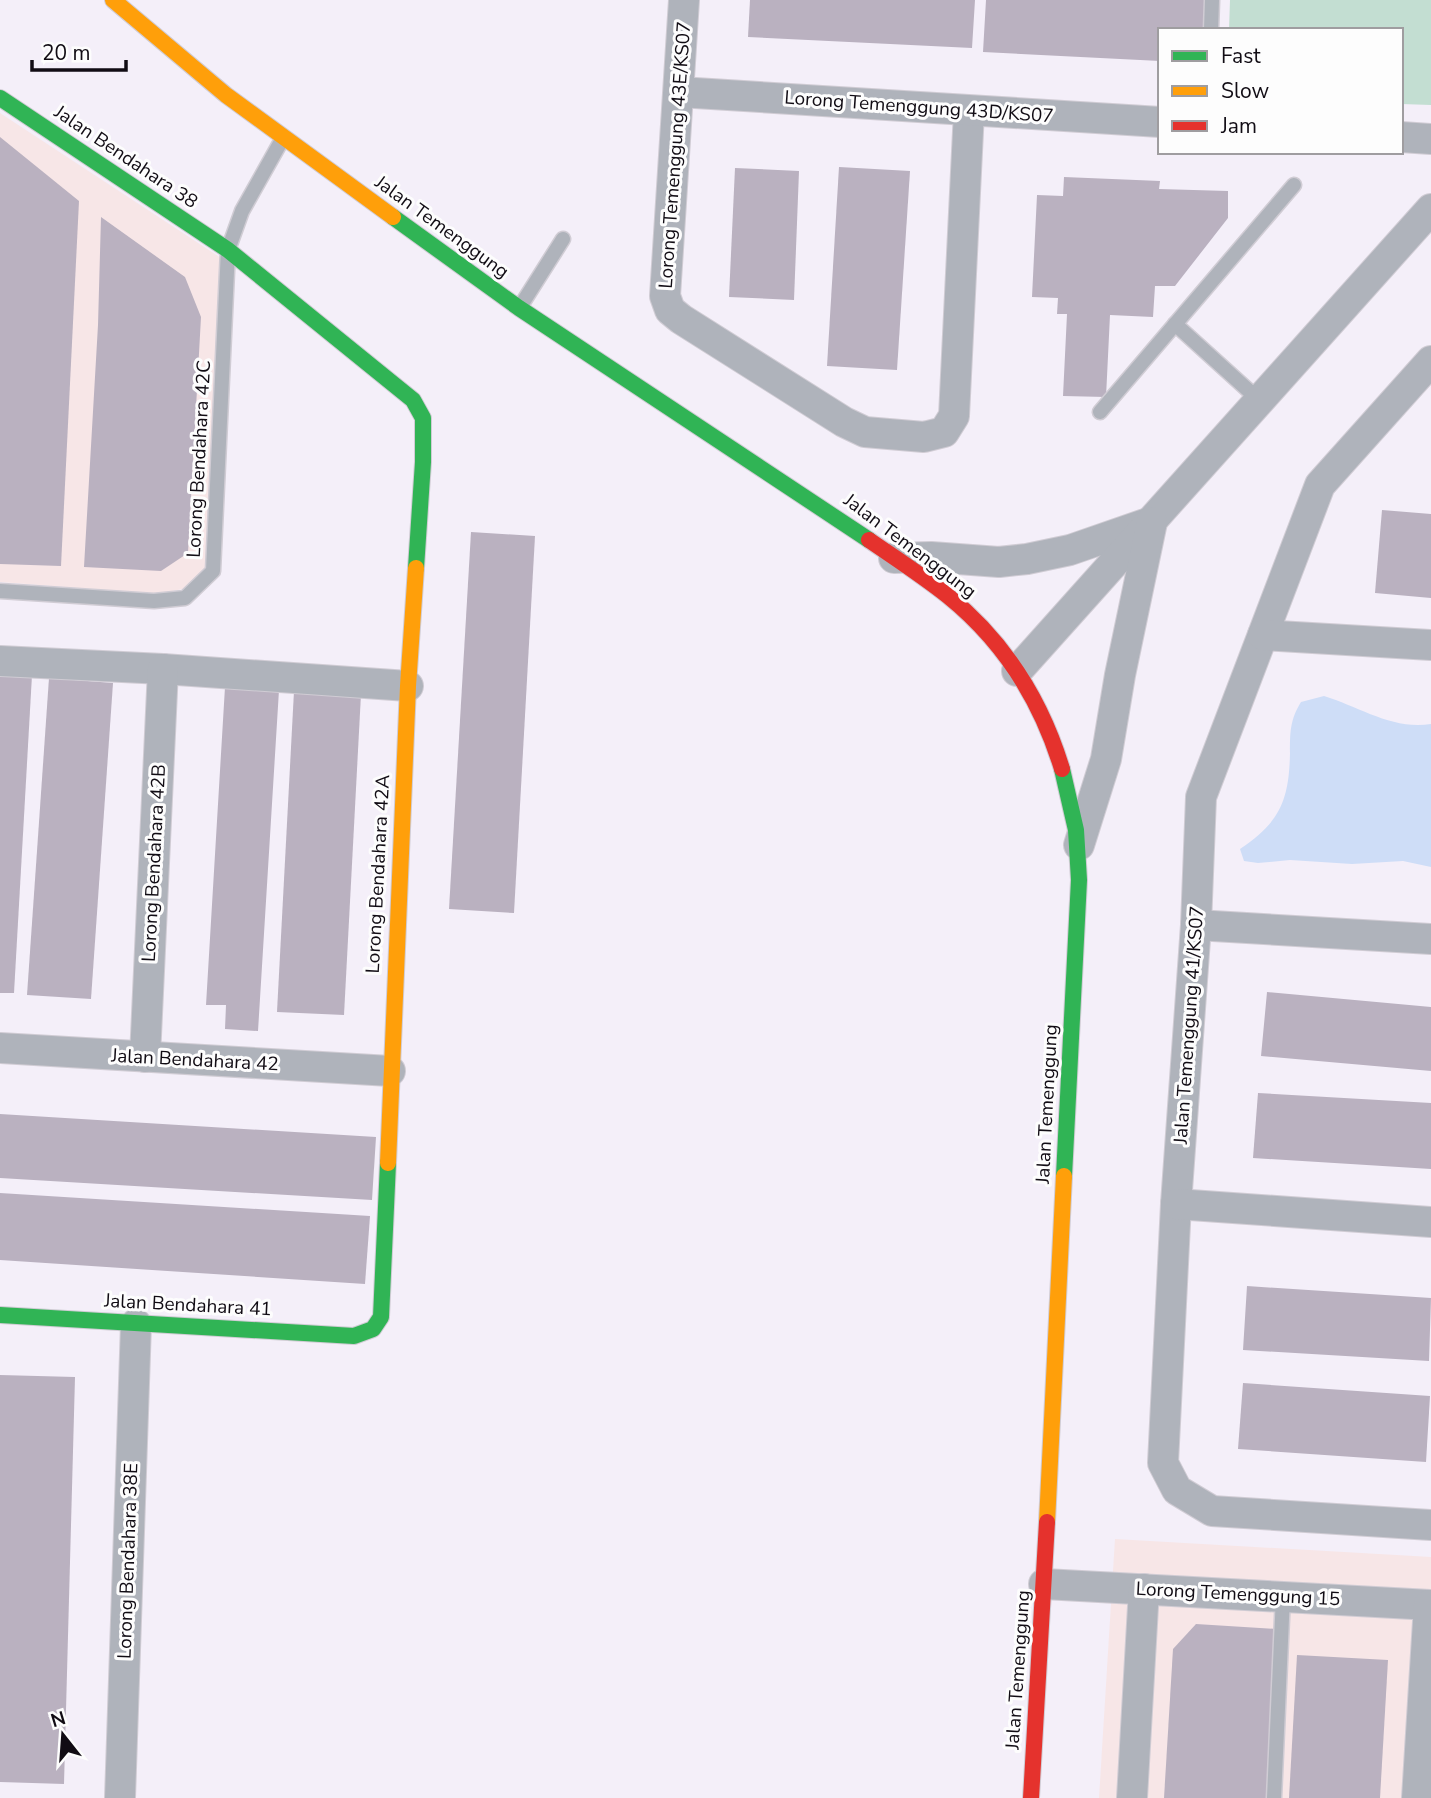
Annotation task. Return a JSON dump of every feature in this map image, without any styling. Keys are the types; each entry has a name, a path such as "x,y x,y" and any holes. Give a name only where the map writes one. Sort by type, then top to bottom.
{"street":[{"name":"Jalan Temenggung","path":"113,0 226,95 519,308 847,524 949,597 987,633 1037,702 1053,738 1065,778 1076,830 1078,894 1031,1798"},
{"name":"Lorong Temenggung 43E/KS07","path":"684,0 665,296 670,310 832,415 865,432 924,437 944,432 954,416 969,111"},
{"name":"Lorong Temenggung 43D/KS07","path":"679,92 1158,122"},
{"name":"Jalan Bendahara 38","path":"0,98 228,250 413,400 423,418"},
{"path":"1403,137 1431,139"},
{"path":"1017,671 1431,209"},
{"name":"Jalan Temenggung 41/KS07","path":"1431,362 1320,485 1201,797 1196,925 1163,1463 1177,1490 1212,1511 1431,1525"},
{"name":"Lorong Bendahara 42A","path":"373,1329 381,1317 390,1071 408,686 423,461 423,418"},
{"path":"894,558 931,557 999,562 1027,559 1070,550 1152,522"},
{"path":"1077,850 1106,759 1120,675 1152,522"},
{"path":"1264,635 1431,645"},
{"path":"0,661 408,686"},
{"name":"Lorong Bendahara 42B","path":"145,1057 163,669"},
{"path":"1196,925 1431,939"},
{"name":"Jalan Bendahara 42","path":"0,1048 390,1071"},
{"path":"1177,1204 1431,1222"},
{"name":"Jalan Bendahara 41","path":"0,1315 354,1336 373,1329"},
{"name":"Lorong Bendahara 38E","path":"120,1798 136,1324"},
{"name":"Lorong Temenggung 15","path":"1044,1584 1430,1605"},
{"path":"1132,1798 1144,1588"},
{"path":"1417,1798 1426,1730 1430,1605"}],"lane":[{"path":"1211,28 1212,0"},
{"name":"Lorong Bendahara 42C","path":"0,591 154,601 185,598 213,571 228,250 242,211 283,138"},
{"path":"1100,412 1294,185"},
{"path":"519,308 563,239"},
{"path":"1175,324 1259,400"},
{"path":"1274,1798 1283,1596"}],"shaded area":[{"path":"0,113 221,258 207,568 183,589 157,594 0,582"},
{"path":"1115,1539 1431,1557 1431,1798 1099,1798"}],"green space":[{"path":"1230,0 1431,0 1431,105 1403,104 1403,28 1229,28"}],"water":[{"path":"1324,696 1389,721 1431,724 1431,867 1403,861 1352,864 1290,860 1258,863 1244,861 1240,849 1265,829 1280,809 1289,770 1291,726 1297,708 1301,702"}],"building":[{"path":"750,0 975,0 972,48 748,37"},
{"path":"986,0 1205,0 1203,28 1158,28 1158,61 983,52"},
{"path":"0,137 79,201 61,566 0,564"},
{"path":"839,167 910,171 897,370 827,366"},
{"path":"735,168 799,171 794,300 729,297"},
{"path":"1064,177 1160,181 1159,189 1228,191 1228,218 1175,286 1155,286 1153,317 1110,315 1106,397 1063,396 1067,314 1057,314 1058,298 1032,297 1037,195 1063,196"},
{"path":"101,217 185,277 201,317 188,553 161,571 84,567 98,325"},
{"path":"1382,510 1431,514 1431,598 1375,593"},
{"path":"471,532 535,536 514,913 449,909"},
{"path":"0,673 32,675 14,993 0,993"},
{"path":"49,678 113,683 91,999 27,995"},
{"path":"225,687 279,690 258,1031 225,1029 226,1005 206,1005"},
{"path":"294,691 361,694 344,1015 277,1012"},
{"path":"1267,992 1431,1007 1431,1071 1261,1056"},
{"path":"1258,1093 1431,1103 1431,1169 1253,1158"},
{"path":"0,1114 376,1137 372,1200 0,1178"},
{"path":"0,1193 370,1216 365,1284 0,1260"},
{"path":"1247,1286 1431,1298 1429,1361 1243,1350"},
{"path":"0,1375 75,1377 64,1784 0,1782"},
{"path":"1243,1383 1430,1396 1426,1462 1238,1449"},
{"path":"1196,1624 1277,1629 1266,1798 1164,1798 1173,1649"},
{"path":"1297,1655 1388,1660 1380,1798 1289,1798"}],"traffic: fast":[{"path":"0,98 228,250 413,400 423,418 416,568"},
{"path":"393,217 519,308 869,540"},
{"path":"1062,769 1076,830 1079,880 1064,1176"},
{"path":"0,1315 354,1336 373,1329 381,1317 388,1163"}],"traffic: slow":[{"path":"113,0 226,95 393,217"},
{"path":"388,1163 408,686 416,568"},
{"path":"1047,1522 1064,1176"}],"traffic: jam":[{"path":"869,540 948,596 1004,653 1032,696 1062,769"},
{"path":"1031,1798 1047,1522"}]}
